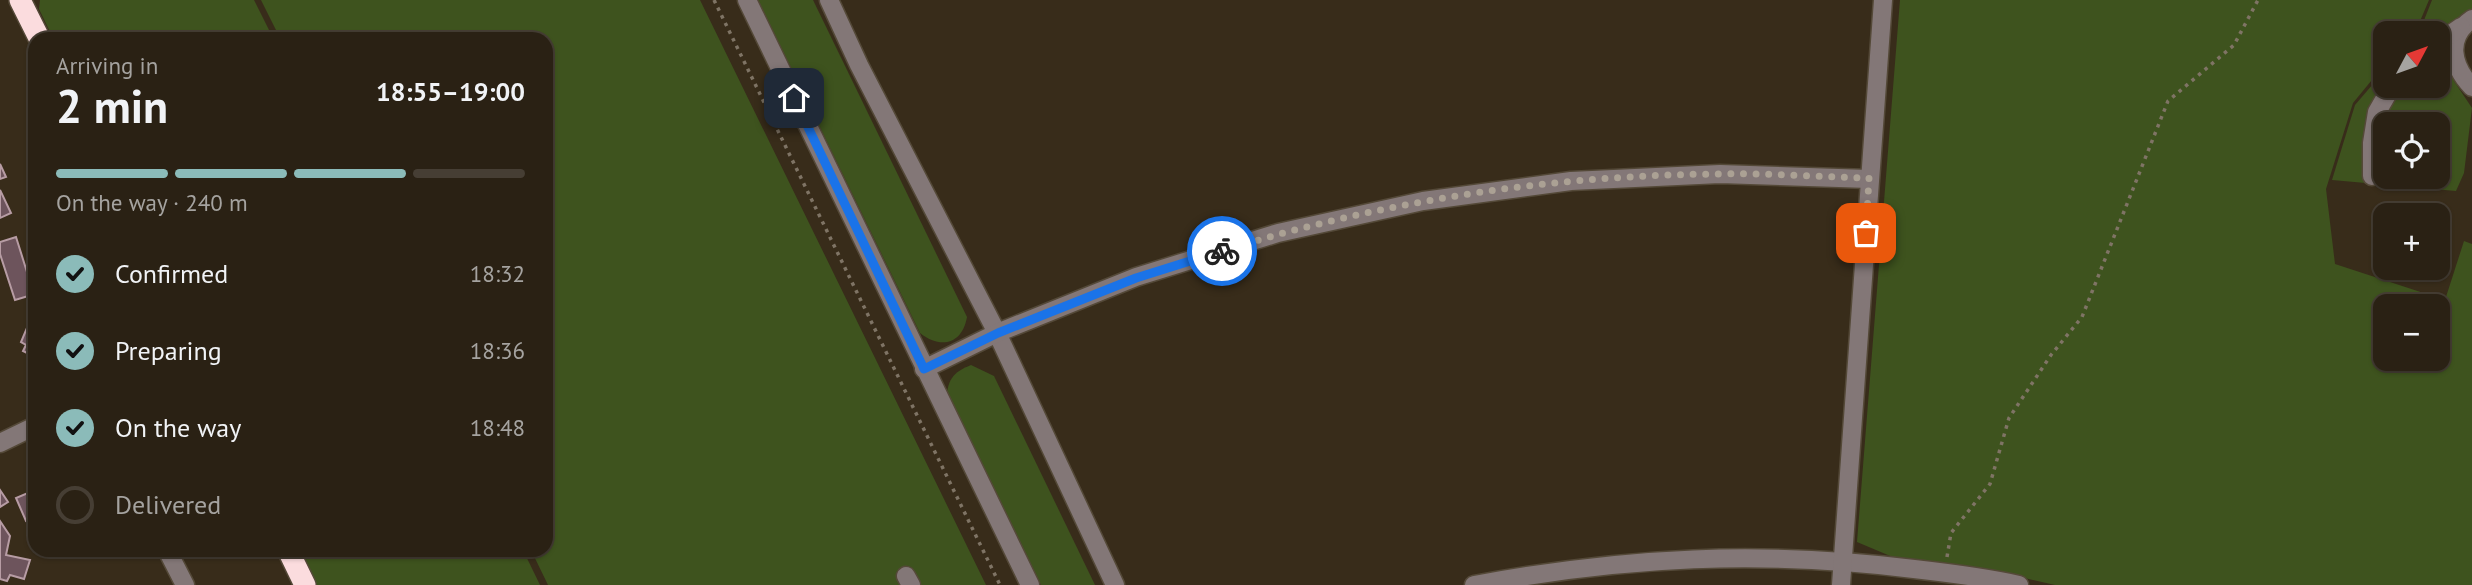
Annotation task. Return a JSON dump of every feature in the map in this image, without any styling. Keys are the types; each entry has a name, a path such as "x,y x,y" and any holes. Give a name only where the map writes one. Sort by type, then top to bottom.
{"highway":[{"path":"20,0 36,32"},
{"path":"291,557 305,585"}],"street":[{"path":"747,0 1030,585"},
{"path":"830,0 859,65 998,333 1115,585"},
{"path":"1841,585 1883,0"},
{"path":"2450,34 2466,23"},
{"path":"2466,23 2455,44 2456,57 2459,74 2472,87"},
{"path":"2372,176 2372,143 2377,112 2385,98"},
{"path":"924,369 998,333 1136,278 1278,233 1423,201 1571,181 1720,174 1869,178"},
{"path":"2,438 28,429"},
{"path":"171,557 186,585"},
{"path":"1474,585 1544,572 1643,561 1743,557 1843,560 1987,578 2019,585"}],"path":[{"path":"714,0 1000,585"},
{"path":"1944,572 1951,533 1990,484 2009,418 2051,355 2082,317 2168,101 2234,45 2258,0"}],"green space":[{"path":"40,0 254,0 270,32 50,32 39,9"},
{"path":"261,0 700,0 986,585 548,585 534,557 553,557 553,32 277,32"},
{"path":"758,0 813,0 967,317 955,339 935,341 920,333"},
{"path":"1900,0 2429,0 2420,21 2373,21 2373,79 2353,103 2326,189 2335,264 2373,276 2373,280 2384,280 2427,294 2373,294 2373,371 2450,371 2450,294 2447,294 2464,241 2472,244 2472,585 2055,585 1989,570 1895,558 1857,542"},
{"path":"2432,0 2472,0 2472,11 2450,47 2450,21 2424,21"},
{"path":"2450,47 2454,81 2472,108 2464,173 2456,191 2433,189 2450,189 2450,112 2373,112 2373,184 2332,180 2355,105 2373,84 2373,98 2450,98"},
{"path":"971,365 994,376 1095,585 1041,585 947,393 954,375"},
{"path":"301,557 526,557 540,585 315,585"}],"building":[{"path":"0,164 6,177 0,179"},
{"path":"0,190 11,213 0,218"},
{"path":"16,237 28,272 28,296 15,300 0,254 0,242"},
{"path":"28,325 28,354 23,351 26,345 21,342"},
{"path":"0,490 8,502 0,507"},
{"path":"28,493 28,520 26,521 16,498"},
{"path":"0,521 10,536 6,555 30,560 24,579 10,575 7,581 0,579"}],"way so far":[{"path":"1222,251 1278,233 1423,201 1571,181 1720,174 1869,178 1866,233"}],"route":[{"path":"794,98 924,369 998,333 1136,278 1222,251"}]}
